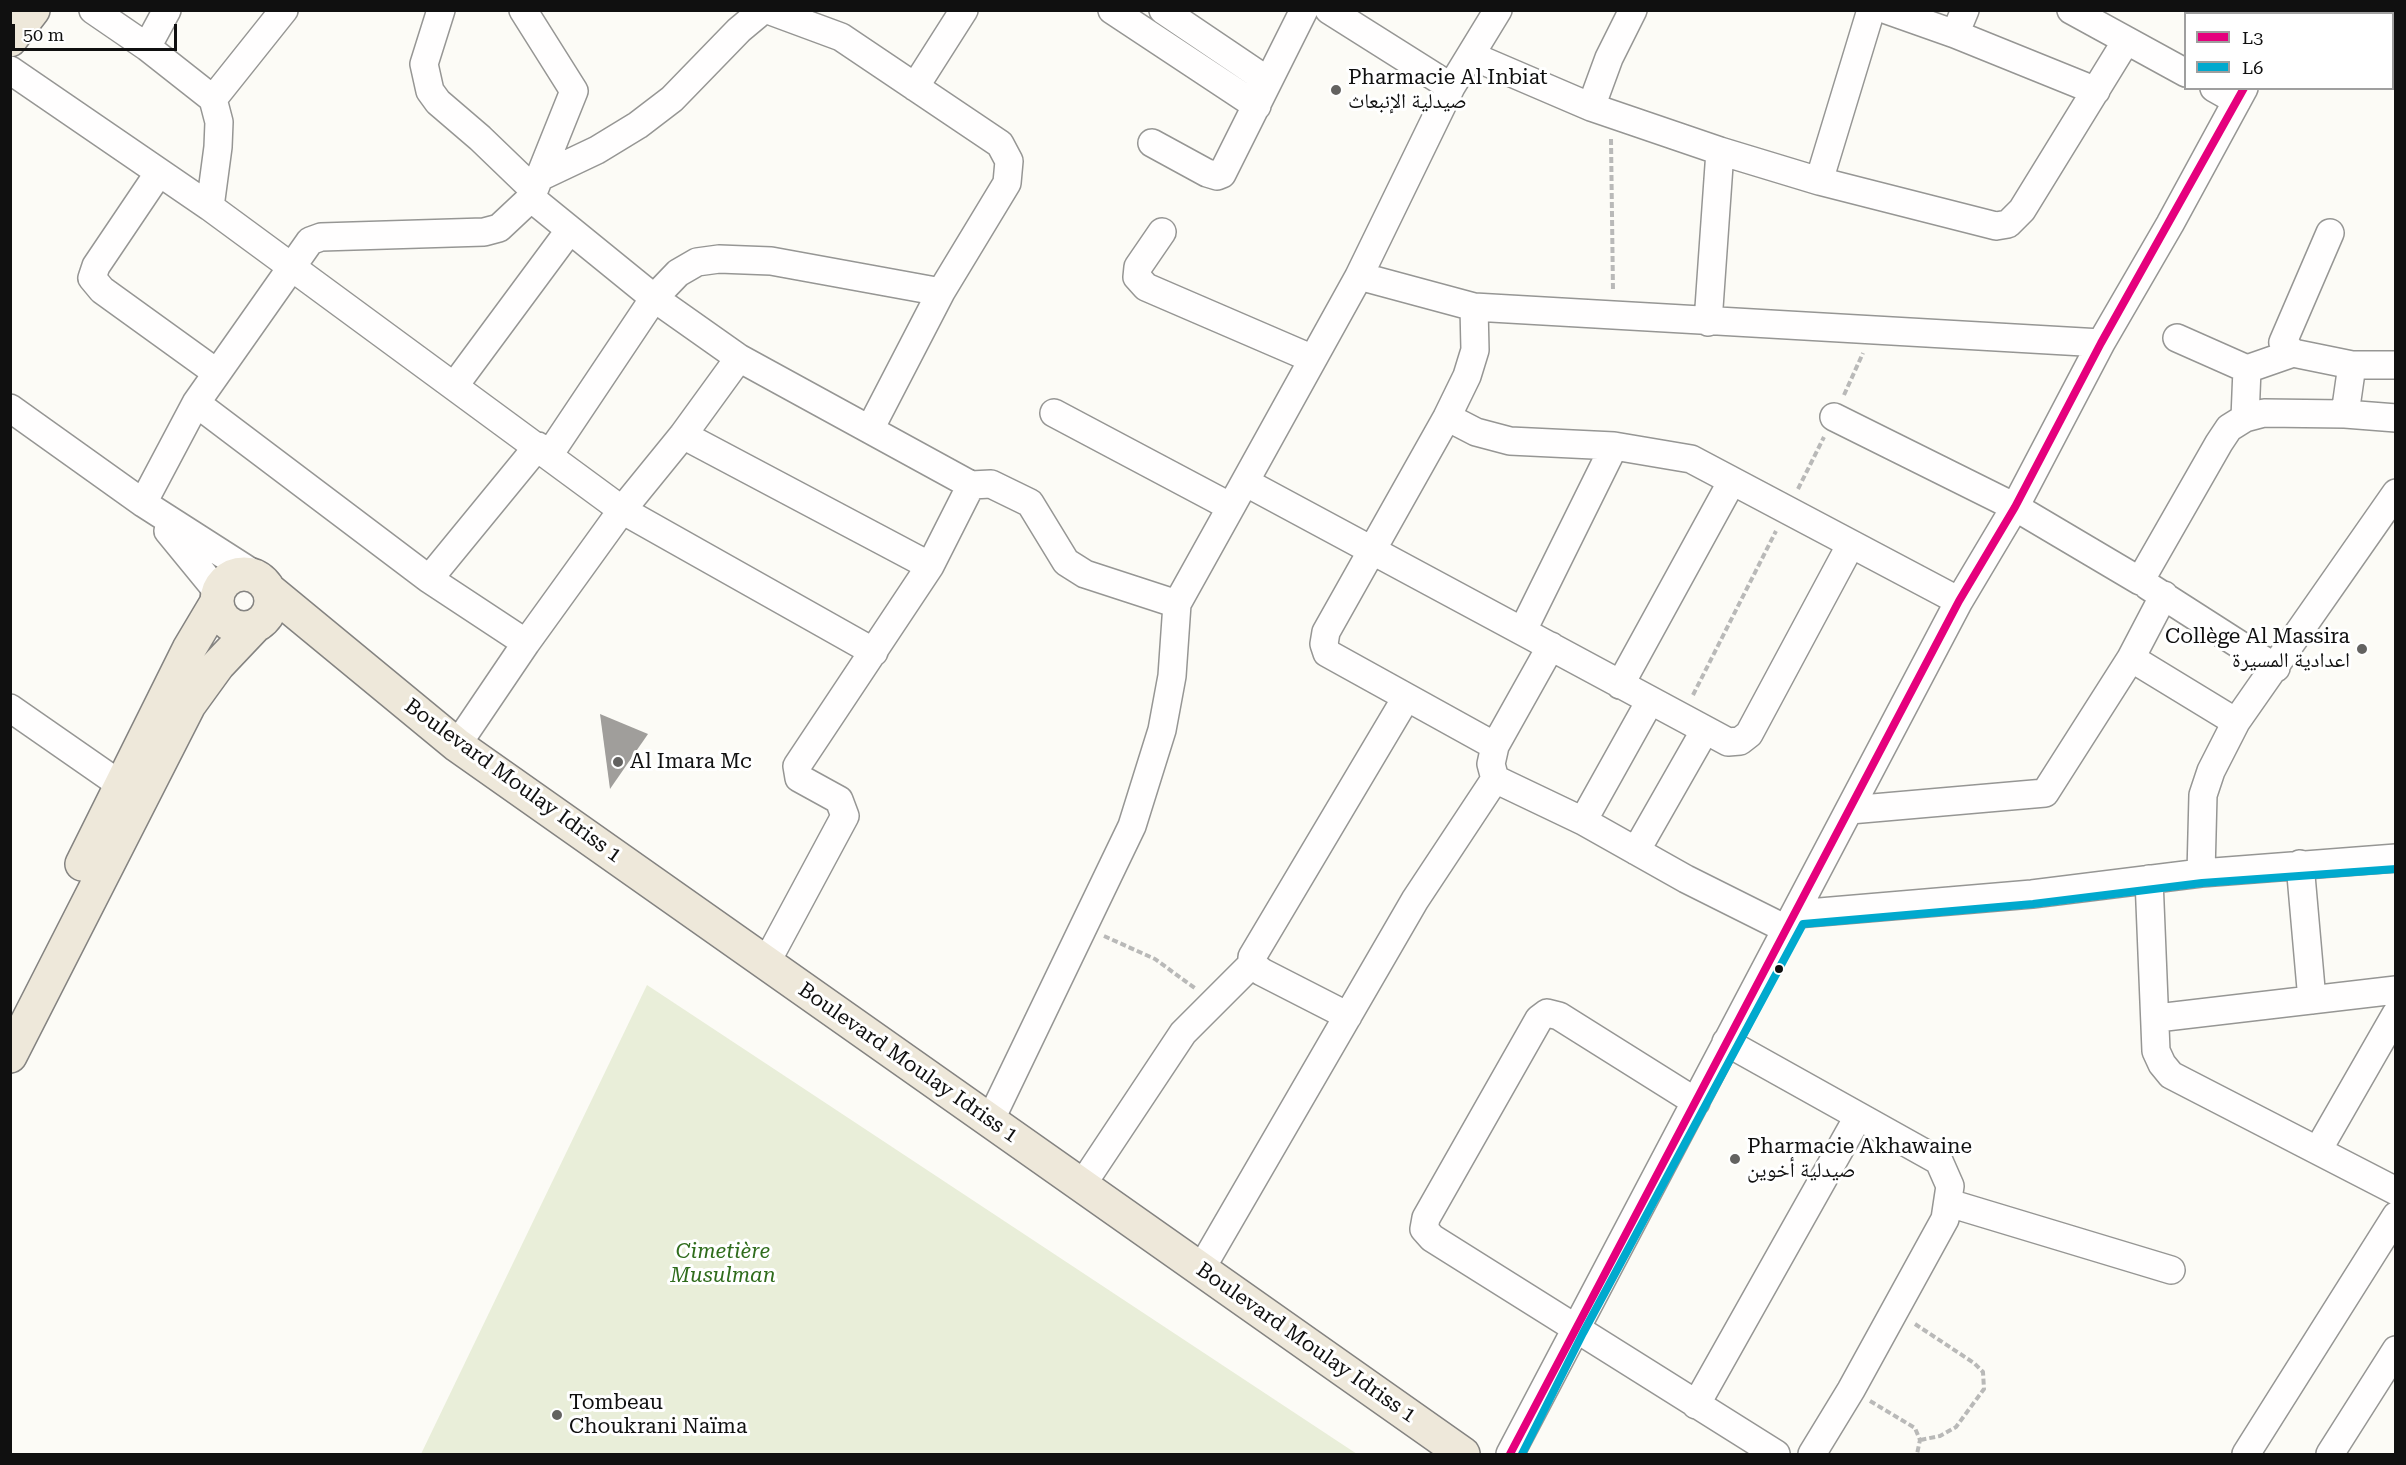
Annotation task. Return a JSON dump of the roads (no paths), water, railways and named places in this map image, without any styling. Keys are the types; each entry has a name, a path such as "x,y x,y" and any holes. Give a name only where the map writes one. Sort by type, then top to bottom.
{"main road":[{"path":"10,40 33,10"},
{"path":"10,1010 131,792 218,665 258,625 271,608 263,583 238,574 230,577 189,649 131,792 10,1056"},
{"name":"Boulevard Moulay Idriss 1","path":"263,583 358,666 457,745 1463,1455"},
{"path":"217,597 222,618 229,624 246,628 258,625"},
{"name":"Boulevard Moulay Idriss 1","path":"258,625 358,666"}],"street":[{"path":"93,10 147,47 213,99 219,122 210,207"},
{"path":"147,47 167,10"},
{"path":"213,99 284,10"},
{"path":"441,10 424,64 430,91 438,102 535,188 569,231 654,298 739,357 971,485 991,484 1030,503 1066,562 1085,574 1177,604"},
{"path":"523,10 574,91 535,188"},
{"path":"143,503 196,403 302,249 310,241 321,237 484,232 500,228 535,188 639,125 672,99 739,30 763,10"},
{"path":"915,87 964,10"},
{"path":"1112,10 1257,106"},
{"path":"1163,10 1268,81"},
{"path":"1152,143 1207,173 1218,176 1226,169 1304,10"},
{"path":"1329,10 1450,87"},
{"path":"990,1120 1132,826 1162,730 1172,676 1177,604 1359,276 1450,87 1472,56 1498,10"},
{"path":"1601,111 1609,58 1633,10"},
{"path":"1818,181 1871,10"},
{"path":"1887,10 1960,22 2096,91"},
{"path":"2071,10 2184,72"},
{"path":"770,11 841,37 1000,144 1009,161 1007,183 941,292 870,429"},
{"path":"1472,56 1601,111 1720,151 1818,181 1991,226 2008,224 2022,210 2126,41"},
{"path":"10,70 158,174 210,207 622,510 874,652"},
{"path":"1510,1455 1574,1328 1696,1102 1959,601 2015,507 2101,343 2170,224 2232,93"},
{"path":"1708,321 1720,151"},
{"path":"158,174 96,266 92,278 102,290 217,373"},
{"path":"455,385 569,231"},
{"path":"1162,232 1137,267 1137,277 1146,286 1313,358"},
{"path":"2293,353 2283,342 2330,233"},
{"path":"429,579 543,451 654,298 678,273 697,262 719,259 771,261 941,292"},
{"path":"1359,276 1474,307 2101,343"},
{"path":"1474,307 1475,350 1467,376 1447,417 1326,632 1324,644 1327,654 1495,746"},
{"path":"2177,338 2247,369 2293,353 2352,365 2396,364"},
{"path":"457,745 526,643 622,510 683,435 739,357"},
{"path":"2345,414 2352,365"},
{"path":"2245,417 2247,369"},
{"path":"196,403 429,579 526,643"},
{"path":"10,408 143,503 263,583"},
{"path":"1054,412 1231,507"},
{"path":"2140,581 2219,443 2229,428 2245,417 2264,413 2345,414 2396,418"},
{"path":"1447,417 1476,432 1510,441 1614,446 1691,459 1786,512 1959,601"},
{"path":"1834,417 2015,507 2140,581 2276,668"},
{"path":"683,435 930,566"},
{"path":"1523,630 1614,446"},
{"path":"1620,686 1732,481"},
{"path":"1245,482 1523,630 1620,686 1728,742 1740,741 1749,734 1851,544"},
{"path":"766,963 845,816 839,801 799,778 797,766 930,566 971,485"},
{"path":"2201,873 2204,795 2211,771 2236,722 2276,668 2396,493"},
{"path":"143,503 191,556 217,597"},
{"path":"1850,810 2044,793 2131,658 2164,596"},
{"path":"1201,1269 1415,900 1495,779 1491,764 1495,746 1551,646"},
{"path":"2131,658 2236,722"},
{"path":"1082,1185 1183,1033 1252,964 1255,950 1406,698"},
{"path":"1583,822 1650,701"},
{"path":"10,708 131,792"},
{"path":"1636,851 1693,724"},
{"path":"1495,779 1636,851 1791,922 2201,873 2396,858"},
{"path":"2300,864 2312,1000"},
{"path":"2149,879 2157,1050 2162,1064 2171,1075 2396,1191"},
{"path":"1252,964 1348,1016"},
{"path":"2157,1018 2396,990"},
{"path":"1696,1102 1559,1016 1547,1012 1539,1019 1426,1218 1424,1229 1432,1238 1776,1455"},
{"path":"2318,1150 2396,1014"},
{"path":"1726,1042 1939,1161 1947,1173 1950,1186 1945,1219 1851,1390 1812,1455"},
{"path":"1696,1405 1858,1117"},
{"path":"1949,1203 2171,1270"},
{"path":"2246,1455 2392,1230"},
{"path":"2330,1455 2396,1350"}],"place":[{"name":"Pharmacie Al Inbiat صيدلية الإنبعاث","path":"1336,90"},
{"name":"Collège Al Massira اعدادية المسيرة","path":"2362,649"},
{"name":"Al Imara Mc","path":"618,762"},
{"name":"Pharmacie Akhawaine صيدلية أخوين","path":"1735,1159"},
{"name":"Tombeau Choukrani Naïma","path":"557,1415"}],"park label":[{"name":"Cimetière Musulman","path":"723,1264"}]}
